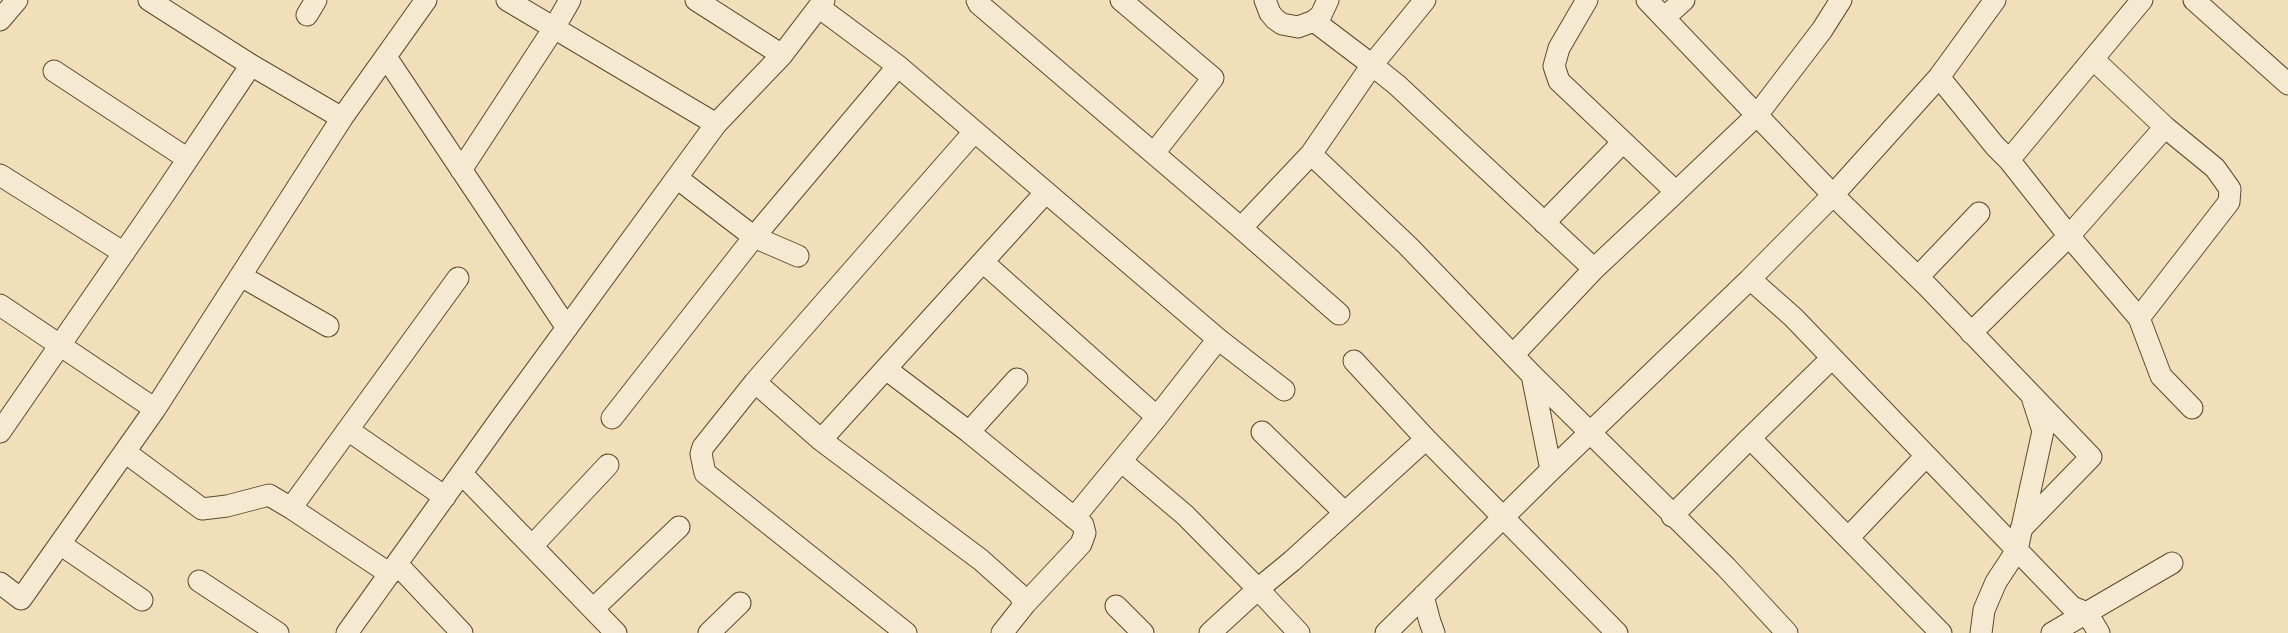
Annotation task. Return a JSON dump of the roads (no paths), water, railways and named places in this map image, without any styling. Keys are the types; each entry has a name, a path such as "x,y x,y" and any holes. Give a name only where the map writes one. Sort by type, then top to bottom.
{"street":[{"path":"0,20 17,0"},
{"path":"149,0 250,65 342,118"},
{"path":"0,583 21,599 155,409 342,118 426,0"},
{"path":"507,0 716,124"},
{"path":"461,170 554,28 570,0"},
{"path":"696,0 782,56"},
{"path":"978,0 980,4 1339,314"},
{"path":"1121,0 1213,78 1154,153"},
{"path":"1265,0 1270,12 1282,24 1298,27 1314,21 1321,15 1328,0"},
{"path":"1241,228 1311,154 1372,65 1425,0"},
{"path":"1588,0 1559,48 1554,66 1558,81 1676,192"},
{"path":"1647,0 1833,195 1918,277 2091,457 2021,529"},
{"path":"1664,18 1684,0"},
{"path":"1513,355 1594,269 1756,115 1822,30 1841,0"},
{"path":"1386,633 1551,470 1750,279 1833,195 1939,77 1995,0"},
{"path":"2009,160 2142,0"},
{"path":"2194,0 2288,84"},
{"path":"347,633 716,124 782,56 822,4 898,66 1218,339 1284,390"},
{"path":"1314,21 1398,85 1594,269"},
{"path":"386,57 567,328"},
{"path":"2093,59 2165,127 2215,168 2230,189 2229,202 2139,318"},
{"path":"0,432 124,253 250,65"},
{"path":"612,418 754,237 898,66"},
{"path":"54,71 188,159"},
{"path":"1939,77 1995,146 2009,160 2068,236 2139,318 2161,376 2192,408"},
{"path":"1971,333 2068,236 2165,127"},
{"path":"906,633 705,473 701,454 703,447 756,382 974,132"},
{"path":"1544,223 1623,142"},
{"path":"1311,154 1408,246 1532,375 1672,516 1726,567 1787,633"},
{"path":"0,174 124,253"},
{"path":"677,178 754,237 771,246 798,256"},
{"path":"822,440 1046,192"},
{"path":"1918,277 1979,213"},
{"path":"983,262 1157,417"},
{"path":"240,276 328,326"},
{"path":"291,508 458,278"},
{"path":"1750,279 1792,317 2072,607 2086,613 2099,633"},
{"path":"0,305 155,409"},
{"path":"1074,518 1157,417 1218,339"},
{"path":"1672,516 1832,358"},
{"path":"1354,361 1426,439 1617,633"},
{"path":"886,369 969,432 1083,525 1085,533 1081,544 1025,604 1002,633"},
{"path":"1532,375 1551,470"},
{"path":"969,432 1017,378"},
{"path":"756,382 822,440 981,560 1019,594 1025,604"},
{"path":"1980,633 1984,610 1996,582 2017,550 2042,430 2031,395"},
{"path":"348,430 445,497"},
{"path":"1262,432 1345,513"},
{"path":"1750,438 1941,633"},
{"path":"1210,633 1258,589 1292,561 1426,439"},
{"path":"125,452 202,508 227,506 269,495 394,569 462,633"},
{"path":"1848,538 1926,456"},
{"path":"1121,461 1185,515 1299,633"},
{"path":"532,546 608,465"},
{"path":"462,474 616,633"},
{"path":"593,609 679,527"},
{"path":"60,544 142,600"},
{"path":"2052,633 2172,564"},
{"path":"199,581 278,633"},
{"path":"1424,596 1434,633"},
{"path":"709,633 740,603"},
{"path":"1116,606 1143,633"}]}
